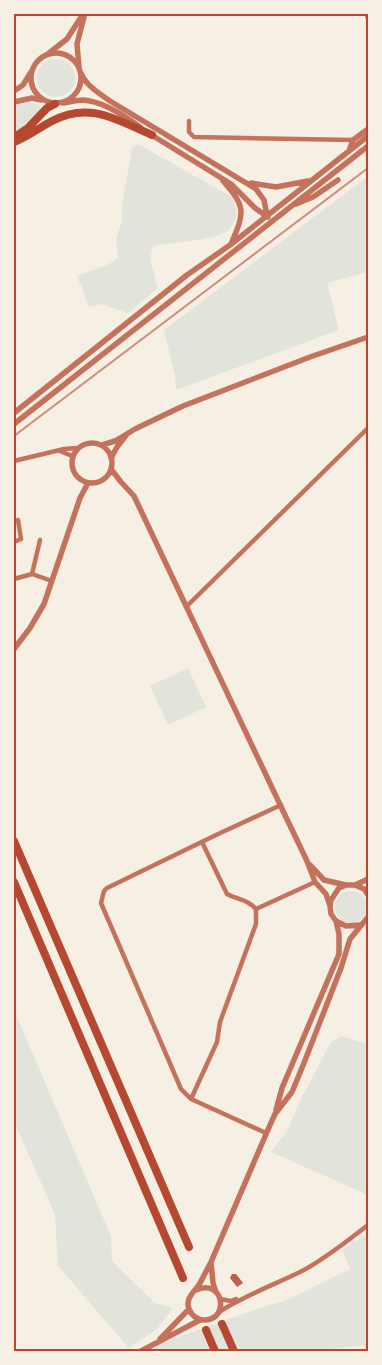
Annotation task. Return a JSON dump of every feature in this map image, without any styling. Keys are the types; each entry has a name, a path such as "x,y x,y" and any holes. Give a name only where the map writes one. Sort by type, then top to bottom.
{"highway":[{"path":"14,137 28,128 47,108 59,103"},
{"path":"14,142 61,118 85,112 112,116 152,136"},
{"path":"14,841 189,1246"},
{"path":"14,882 184,1278"},
{"path":"224,1328 234,1351"},
{"path":"208,1334 216,1351"}],"street":[{"path":"14,91 23,84 40,58 67,39 84,14"},
{"path":"59,103 70,100 79,88 80,71 77,44 84,14"},
{"path":"46,55 62,54 69,57 80,71 86,83 110,101 247,182 261,195 269,218"},
{"path":"33,68 31,76 34,91 45,101"},
{"path":"14,102 32,98 59,103 84,100 98,104 134,123 218,176 237,189 255,208 269,218"},
{"path":"189,120 189,132 194,137 353,140"},
{"path":"349,152 353,140 368,129"},
{"path":"14,424 139,327 269,218 310,181 368,136"},
{"path":"289,207 368,146"},
{"path":"218,176 234,194 241,208 241,220 230,245"},
{"path":"14,413 187,275 269,218 313,197 338,180"},
{"path":"247,182 260,186 276,187 310,181"},
{"path":"102,445 183,406 310,357 368,337"},
{"path":"187,606 368,428"},
{"path":"77,448 72,456 72,469 80,480 88,483 97,483 105,478 111,469 112,458 117,447 127,434"},
{"path":"14,461 64,448 77,448 87,443 102,445 112,458"},
{"path":"58,450 72,456"},
{"path":"111,469 134,496 281,805 315,882 326,894 331,914 336,921 340,940 339,954 282,1088 275,1114 211,1262 196,1290 189,1298 191,1314 200,1320"},
{"path":"105,478 121,482"},
{"path":"80,480 80,498"},
{"path":"14,649 37,617 52,581 80,498 88,483"},
{"path":"14,542 21,539 18,520"},
{"path":"32,574 40,540"},
{"path":"14,579 32,574 52,581"},
{"path":"266,1133 191,1099 181,1089 104,909 102,899 107,888 281,805"},
{"path":"191,1099 216,1042 220,1022 256,924 256,909 245,899 226,894 202,842"},
{"path":"307,861 324,880 346,886"},
{"path":"330,906 334,893 339,888 355,885 368,879"},
{"path":"256,909 315,882"},
{"path":"355,885 364,889 368,895"},
{"path":"275,1114 292,1092 341,968 350,938 368,917"},
{"path":"336,921 346,926 360,925"},
{"path":"141,1351 200,1320 211,1319 234,1301 245,1298 303,1270 368,1225"},
{"path":"211,1262 213,1283 221,1303 219,1312"},
{"path":"196,1290 206,1287 216,1292"},
{"path":"220,1299 231,1301 245,1298"},
{"path":"157,1343 189,1308"}],"shaded area":[{"path":"56,59 70,64 75,78 70,92 56,97 42,92 37,78 42,64"},
{"path":"28,102 40,105 40,109 31,121 14,132 14,106"},
{"path":"138,144 232,197 236,209 235,218 229,229 220,235 153,246 150,259 158,288 128,313 100,304 89,307 77,276 109,264 118,258 116,240 122,220 122,205 132,148"},
{"path":"368,176 368,272 327,283 339,330 176,390 175,376 164,330"},
{"path":"188,668 206,707 168,725 150,686"},
{"path":"351,891 357,892 362,896 366,901 366,913 362,918 357,922 351,923 345,922 340,918 336,913 335,907 336,901 340,896 345,892"},
{"path":"14,1010 111,1236 112,1261 155,1303 173,1308 157,1329 129,1348 58,1266 55,1215 14,1121"},
{"path":"341,1036 368,1044 368,1195 271,1152 285,1135 301,1099 331,1042"},
{"path":"368,1233 368,1345 309,1351 152,1351 161,1343 285,1301 350,1269 342,1250"}],"building":[{"path":"232,1274 236,1274 243,1283 237,1287 230,1278"}],"railway":[{"path":"14,436 368,168"}]}
